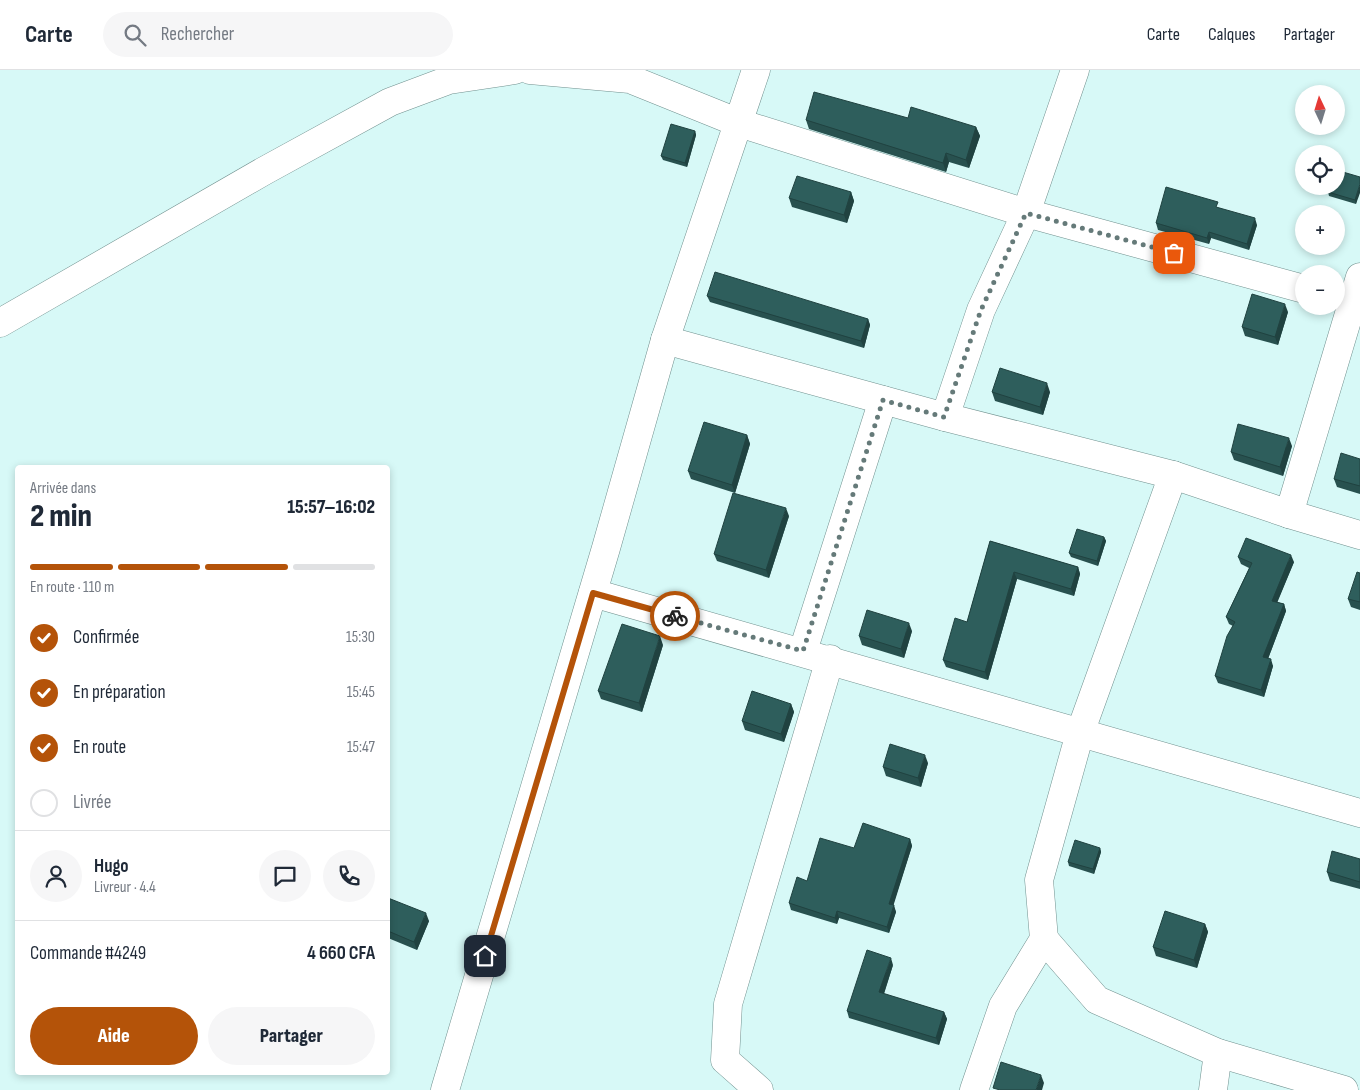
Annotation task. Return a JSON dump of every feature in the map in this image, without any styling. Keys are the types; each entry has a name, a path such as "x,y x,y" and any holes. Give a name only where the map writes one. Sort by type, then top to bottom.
{"street":[{"path":"0,323 264,170 390,102 449,80 515,70"},
{"path":"530,70 630,79 739,123 1026,213 1295,287"},
{"path":"445,1090 593,593 665,340 756,70"},
{"path":"944,417 981,310 1026,213 1075,70"},
{"path":"1289,514 1352,295"},
{"path":"665,340 944,417 1173,475 1289,514 1360,535"},
{"path":"803,651 883,400"},
{"path":"974,1090 1004,1006 1044,938 1039,880 1080,733 1173,475"},
{"path":"593,593 803,651 1360,813"},
{"path":"759,1090 725,1060 728,1004 830,659"},
{"path":"1044,938 1097,1000 1218,1053 1344,1090"},
{"path":"1213,1090 1218,1053"}],"building":[{"path":"814,92 908,118 911,107 976,127 966,160 946,153 943,163 806,120"},
{"path":"671,124 695,131 685,163 661,156"},
{"path":"1345,173 1360,177 1355,200 1338,195 1345,195"},
{"path":"797,176 851,192 844,215 789,198"},
{"path":"1166,187 1218,202 1216,207 1255,218 1247,244 1209,232 1207,238 1156,223"},
{"path":"715,272 868,319 861,341 707,296"},
{"path":"1252,294 1285,304 1275,337 1242,327"},
{"path":"1000,368 1047,383 1040,407 992,392"},
{"path":"704,422 747,435 732,485 688,471"},
{"path":"1238,424 1289,438 1280,467 1231,452"},
{"path":"1341,453 1360,459 1360,486 1334,479"},
{"path":"733,493 786,508 766,570 714,554"},
{"path":"1077,529 1104,537 1097,561 1069,553"},
{"path":"1246,538 1291,555 1272,601 1284,604 1263,657 1271,659 1261,690 1215,676 1227,636 1235,622 1226,617 1252,563 1238,557"},
{"path":"990,541 1078,567 1071,589 1014,572 985,672 943,660 955,618 967,622"},
{"path":"1357,572 1360,573 1360,602 1348,599"},
{"path":"867,610 909,623 901,649 859,636"},
{"path":"622,624 660,636 639,703 598,691"},
{"path":"752,691 791,704 781,734 742,721"},
{"path":"890,744 925,755 918,778 883,767"},
{"path":"863,823 910,839 889,904 894,905 887,927 837,911 835,918 789,903 797,877 807,881 820,838 854,848"},
{"path":"1075,840 1100,848 1093,869 1068,862"},
{"path":"1332,851 1360,859 1360,882 1327,872"},
{"path":"390,899 426,913 414,942 390,932"},
{"path":"1165,911 1205,924 1194,960 1153,947"},
{"path":"867,950 891,958 879,992 944,1012 936,1038 847,1011"},
{"path":"1001,1062 1041,1075 1036,1090 1000,1090 993,1088"}],"way so far":[{"path":"675,616 803,651 883,400 944,417 981,310 1026,213 1174,253"}],"route":[{"path":"485,956 593,593 675,616"}]}
